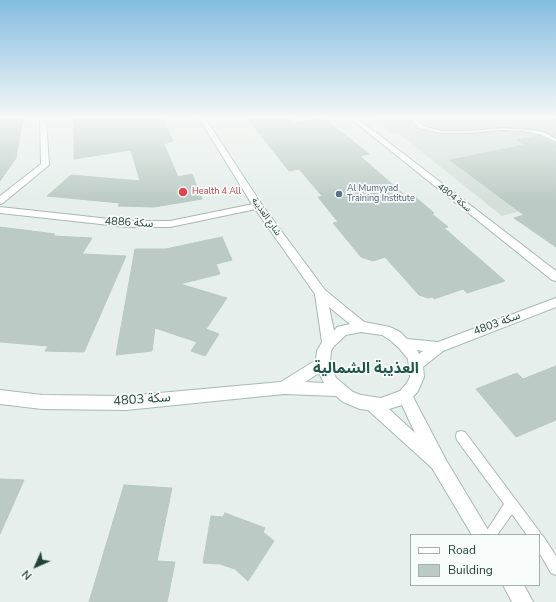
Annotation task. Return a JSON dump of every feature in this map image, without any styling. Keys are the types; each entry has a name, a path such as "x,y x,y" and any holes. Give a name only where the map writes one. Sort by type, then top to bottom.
{"street":[{"path":"0,201 45,165 44,146"},
{"name":"شارع العذيبة","path":"220,146 258,206 321,293 361,327"},
{"name":"سكة 4804","path":"389,146 556,277"},
{"name":"سكة 4886","path":"0,210 128,224 170,224 258,206"},
{"name":"شارع العذيبة","path":"321,293 328,342"},
{"name":"سكة 4803","path":"416,365 438,346 556,302"},
{"path":"361,327 373,328 395,336 412,354 416,365 417,376 413,387 405,396 390,403 372,404 348,397 331,382 323,363 324,351 328,342 342,331 361,327"},
{"name":"سكة 4803","path":"404,344 438,346"},
{"name":"سكة 4803","path":"284,388 323,363"},
{"name":"سكة 4803","path":"0,397 42,402 126,403 284,388 339,390"},
{"path":"405,396 440,466 481,534"},
{"path":"372,404 440,466"},
{"path":"514,586 523,602"}],"lane":[{"path":"461,436 534,534"},
{"path":"491,534 511,504"},
{"path":"540,542 556,568"}],"shaded area":[{"path":"414,146 556,146 556,201 502,216"}],"building":[{"path":"0,146 18,146 16,158 0,181"},
{"path":"74,146 165,146 178,177 192,174 202,199 154,207 118,206 120,203 47,196 71,175 140,181 131,150 74,159"},
{"path":"269,146 359,146 369,154 360,156 407,197 413,195 434,213 432,214 448,227 444,228 505,281 467,293 463,289 434,299 432,297 428,298 419,295 385,257 373,261 361,257 333,223 338,222 318,197 322,196 299,169 289,171"},
{"path":"520,146 556,146 556,247 514,218 524,215 450,160"},
{"path":"0,227 55,234 53,236 92,238 82,254 126,256 84,352 45,351 48,346 0,342"},
{"path":"222,237 232,260 216,264 220,274 180,284 227,298 206,329 219,334 205,356 191,351 197,342 155,328 152,351 116,355 135,249 166,249"},
{"path":"556,366 556,420 516,437 476,389 517,373 523,379"},
{"path":"0,479 24,480 0,534"},
{"path":"124,485 172,488 157,561 175,562 167,602 89,602"},
{"path":"225,513 265,528 263,532 274,541 248,581 235,569 220,564 203,563 211,516 223,517"}],"place":[{"name":"Health 4 All","path":"183,192"},
{"name":"Al Mumyyad Training Institute","path":"339,194"}],"district":[{"name":"العذيبة الشمالية","path":"366,369"}]}
